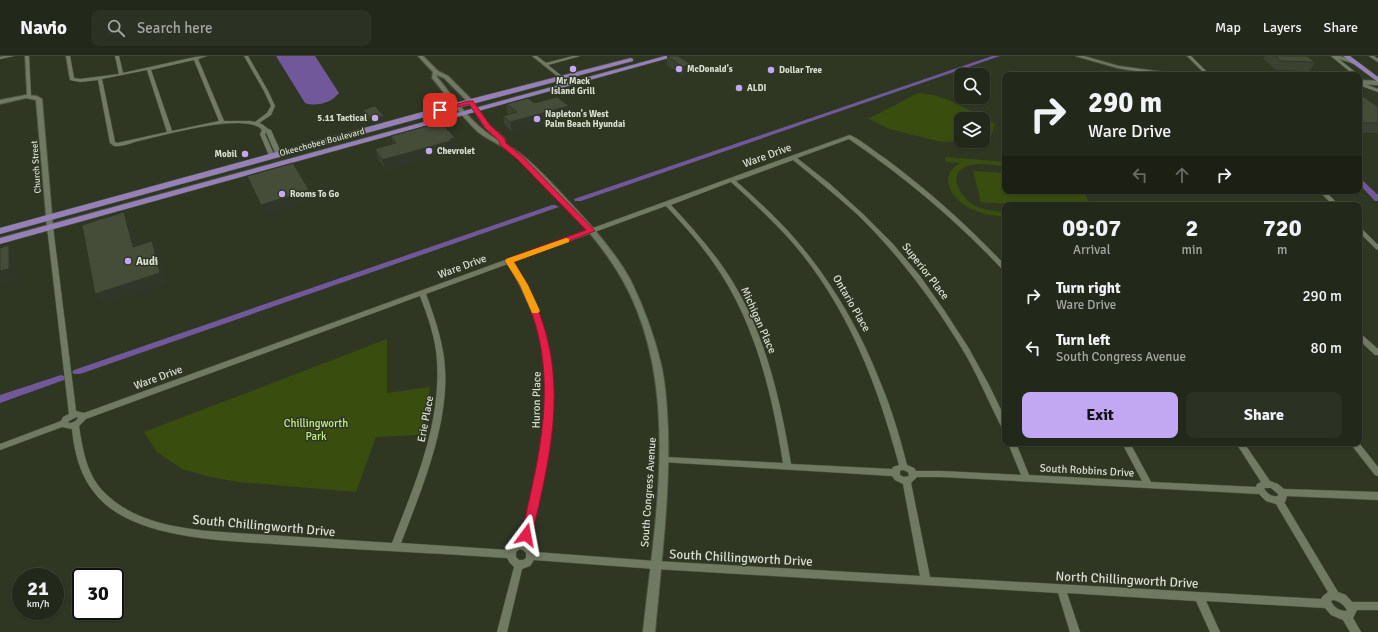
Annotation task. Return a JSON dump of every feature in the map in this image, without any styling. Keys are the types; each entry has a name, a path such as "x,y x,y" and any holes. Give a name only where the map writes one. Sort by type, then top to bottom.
{"main road":[{"name":"Okeechobee Boulevard","path":"0,231 458,105 645,56"},
{"name":"Okeechobee Boulevard","path":"0,241 673,56"},
{"path":"1346,56 1378,80"},
{"path":"1358,56 1378,71"},
{"path":"287,162 287,160 292,156 323,146 332,140"},
{"path":"214,182 220,177 274,161 276,156"}],"street":[{"path":"0,58 12,56"},
{"path":"0,102 29,96 26,56"},
{"path":"68,56 72,79 76,81 122,74 205,56"},
{"path":"117,56 122,74"},
{"path":"167,56 170,63"},
{"path":"246,56 273,106 269,114 256,123"},
{"path":"420,56 436,72"},
{"path":"534,56 561,78"},
{"path":"545,65 578,56"},
{"path":"1078,56 1118,67 1150,72"},
{"path":"1189,56 1205,72"},
{"path":"1334,56 1357,64"},
{"path":"1334,56 1353,72"},
{"path":"1371,56 1378,61"},
{"path":"195,58 222,122"},
{"path":"148,68 170,133"},
{"name":"South Congress Avenue","path":"502,144 502,140 487,126 471,102 446,77 436,72 434,76 464,114 494,140 512,150 591,231 620,270 635,297 644,318 653,347 663,399 665,460 649,632"},
{"path":"100,78 113,143 116,145 222,122 234,123 246,121 261,125 265,130 269,131 276,156"},
{"path":"1362,82 1378,83"},
{"path":"1362,83 1378,91"},
{"name":"Church Street","path":"29,96 39,98 50,227"},
{"path":"265,130 262,134 276,156"},
{"name":"Ware Drive","path":"83,417 850,137 893,167 936,202 997,261"},
{"name":"Superior Place","path":"793,158 853,206 910,267 942,310 960,338 977,368 1002,420"},
{"name":"Ontario Place","path":"732,180 784,228 816,267 839,302 860,340 873,369 896,435 904,467"},
{"path":"1325,194 1333,202"},
{"name":"Michigan Place","path":"666,204 690,228 714,258 728,279 749,318 766,364 776,400 787,466"},
{"path":"50,227 73,414"},
{"path":"1362,232 1378,248"},
{"path":"997,261 1002,260"},
{"name":"Huron Place","path":"509,261 524,285 539,322 544,342 549,382 547,443 524,546"},
{"path":"997,261 1002,266"},
{"name":"Erie Place","path":"395,547 426,465 434,438 440,405 442,368 440,348 431,312 422,293"},
{"path":"1362,339 1378,353"},
{"path":"0,447 64,423 66,419 73,414 80,414 83,417 75,425 67,426 64,423"},
{"name":"South Chillingworth Drive","path":"75,425 78,453 83,469 92,484 114,506 145,522 168,529 194,533 276,540 511,554"},
{"path":"1013,446 1026,478"},
{"path":"1128,446 1148,484"},
{"path":"1242,446 1267,484"},
{"path":"1356,446 1378,473"},
{"path":"665,460 895,473"},
{"path":"895,473 898,468 904,467 909,469 926,580"},
{"path":"895,473 898,478 910,478"},
{"name":"South Robbins Drive","path":"910,478 941,474 1261,491"},
{"path":"1335,596 1280,496 1276,486 1267,484 1260,486 1261,491 1269,498 1280,496 1378,496"},
{"path":"524,546 530,549 531,556 526,562 519,564 513,562 511,554 516,548 524,546"},
{"name":"South Chillingworth Drive","path":"531,556 655,565 926,580"},
{"path":"502,632 519,564"},
{"name":"North Chillingworth Drive","path":"926,580 1327,604"},
{"path":"1061,588 1075,632"},
{"path":"1199,596 1215,632"},
{"path":"1346,616 1351,613 1350,606 1341,598 1335,596 1327,597 1327,604 1334,612 1346,616 1356,632"},
{"path":"1350,606 1378,606"}],"green space":[{"path":"918,93 928,94 948,100 973,112 954,112 954,141 942,142 890,129 868,119"},
{"path":"990,121 995,124 990,139"},
{"path":"945,157 1002,162 1002,166 981,164 967,166 957,175 957,180 961,192 969,202 982,208 1002,212 1002,216 980,212 958,200 953,194 948,181 949,175 953,169 960,163 946,162"},
{"path":"973,171 1002,173 1002,194 1085,194 1089,202 1002,202 1002,203 981,202"},
{"name":"Chillingworth Park","path":"387,339 387,393 430,387 421,435 376,437 356,492 238,482 211,477 182,469 157,452 144,432"}],"shaded area":[{"path":"276,56 315,56 339,93 328,102 314,105 305,103"}],"building":[{"path":"667,56 678,56 691,64 683,67"},
{"path":"1275,56 1307,56 1315,62 1281,61"},
{"path":"557,97 569,106 510,122 503,116 517,112 506,104 528,98 534,103"},
{"path":"1362,97 1378,107 1378,123 1362,123"},
{"path":"375,106 384,116 371,119 363,110"},
{"path":"441,122 455,138 450,139 451,141 382,160 375,149 396,143 391,136"},
{"name":"Rooms To Go","path":"293,163 309,190 261,205 247,176"},
{"name":"Audi","path":"124,212 133,247 152,241 160,273 95,294 82,225"},
{"path":"9,245 9,269 0,271 0,248"}],"waterway":[{"path":"578,199 997,56"},
{"path":"1362,183 1378,199"},
{"path":"77,372 555,207"},
{"path":"0,399 61,378"}],"slow traffic":[{"path":"535,311 524,285 509,261 566,240"}],"place":[{"name":"Mr Mack Island Grill","path":"573,69"},
{"name":"McDonald's","path":"679,69"},
{"name":"Dollar Tree","path":"771,70"},
{"name":"ALDI","path":"739,88"},
{"name":"5.11 Tactical","path":"375,118"},
{"name":"Napleton's West Palm Beach Hyundai","path":"537,119"},
{"name":"Chevrolet","path":"429,151"},
{"name":"Mobil","path":"245,154"},
{"name":"Rooms To Go","path":"282,194"},
{"name":"Audi","path":"128,261"}],"route":[{"path":"440,110 471,102 487,126 502,140 502,144 512,150 564,201 591,231 509,261 517,272 532,302 539,322 548,364 549,408 547,443 526,535"}]}
